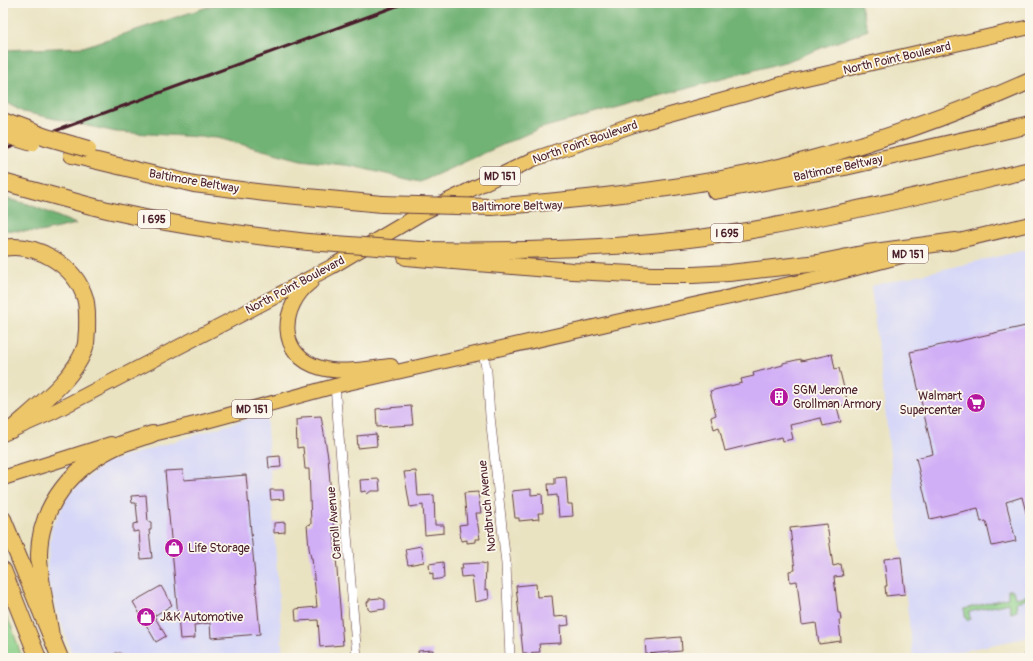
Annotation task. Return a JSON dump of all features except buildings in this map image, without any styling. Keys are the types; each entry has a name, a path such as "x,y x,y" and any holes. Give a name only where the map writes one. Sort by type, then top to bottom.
{"highway":[{"path":"492,207 549,202 688,185 766,170 808,160 892,136 963,110 1030,81"},
{"path":"3,121 46,137 88,149 196,178 265,193"},
{"name":"Baltimore Beltway","path":"3,134 72,155 194,184 265,193 382,204 492,207 618,202 689,195 759,184 845,167 1030,125"},
{"name":"I 695","path":"3,182 92,206 181,225 253,236 412,253 558,249 627,245 697,238 768,227 849,211 1030,170"},
{"path":"412,253 573,271 652,275 693,275 729,273 818,263 867,253 956,241"},
{"path":"3,248 30,249 49,256 64,267 76,282 85,298 87,321 85,346 74,369 53,391 7,432"},
{"path":"51,636 39,555 40,536 46,517 55,498 66,483 88,463 118,446 152,434"},
{"path":"3,519 60,658"},
{"path":"3,570 38,658"},
{"path":"3,601 26,627"}],"main road":[{"name":"North Point Boulevard","path":"7,432 53,412 330,267 422,213 527,163 637,124 789,82 1030,27"},
{"name":"MD 151","path":"3,478 152,434 199,424 335,386 776,285 822,277 956,241 1030,224"},
{"path":"330,267 304,288 296,299 288,317 287,336 290,344 301,357 310,364 328,370 437,362"}],"street":[{"name":"Nordbruch Avenue","path":"483,352 487,372 490,423 506,564 510,658"},
{"name":"Carroll Avenue","path":"335,386 357,658"}],"shaded area":[{"path":"1030,249 1030,637 926,658 913,658 871,286"},
{"path":"266,413 283,658 73,658 46,577 52,527 70,493 105,463"}],"green space":[{"path":"220,3 860,3 868,30 788,61 538,129 420,182 352,166 301,160 217,138 116,132 23,112 3,101 3,50 83,47"},
{"path":"3,198 28,204 76,224 40,232 3,230"},
{"path":"1008,590 1013,590 1015,598 1030,595 1030,598 1016,602 1017,611 1011,613 1009,603 969,612 970,619 968,621 966,619 964,609 1008,598"},
{"path":"3,609 12,628 22,658 3,658"}],"railway":[{"path":"3,150 405,3"}],"place":[{"name":"SGM Jerome Grollman Armory","path":"779,397"},
{"name":"Walmart Supercenter","path":"976,403"},
{"name":"Life Storage","path":"174,548"},
{"name":"J&K Automotive","path":"146,617"}]}
